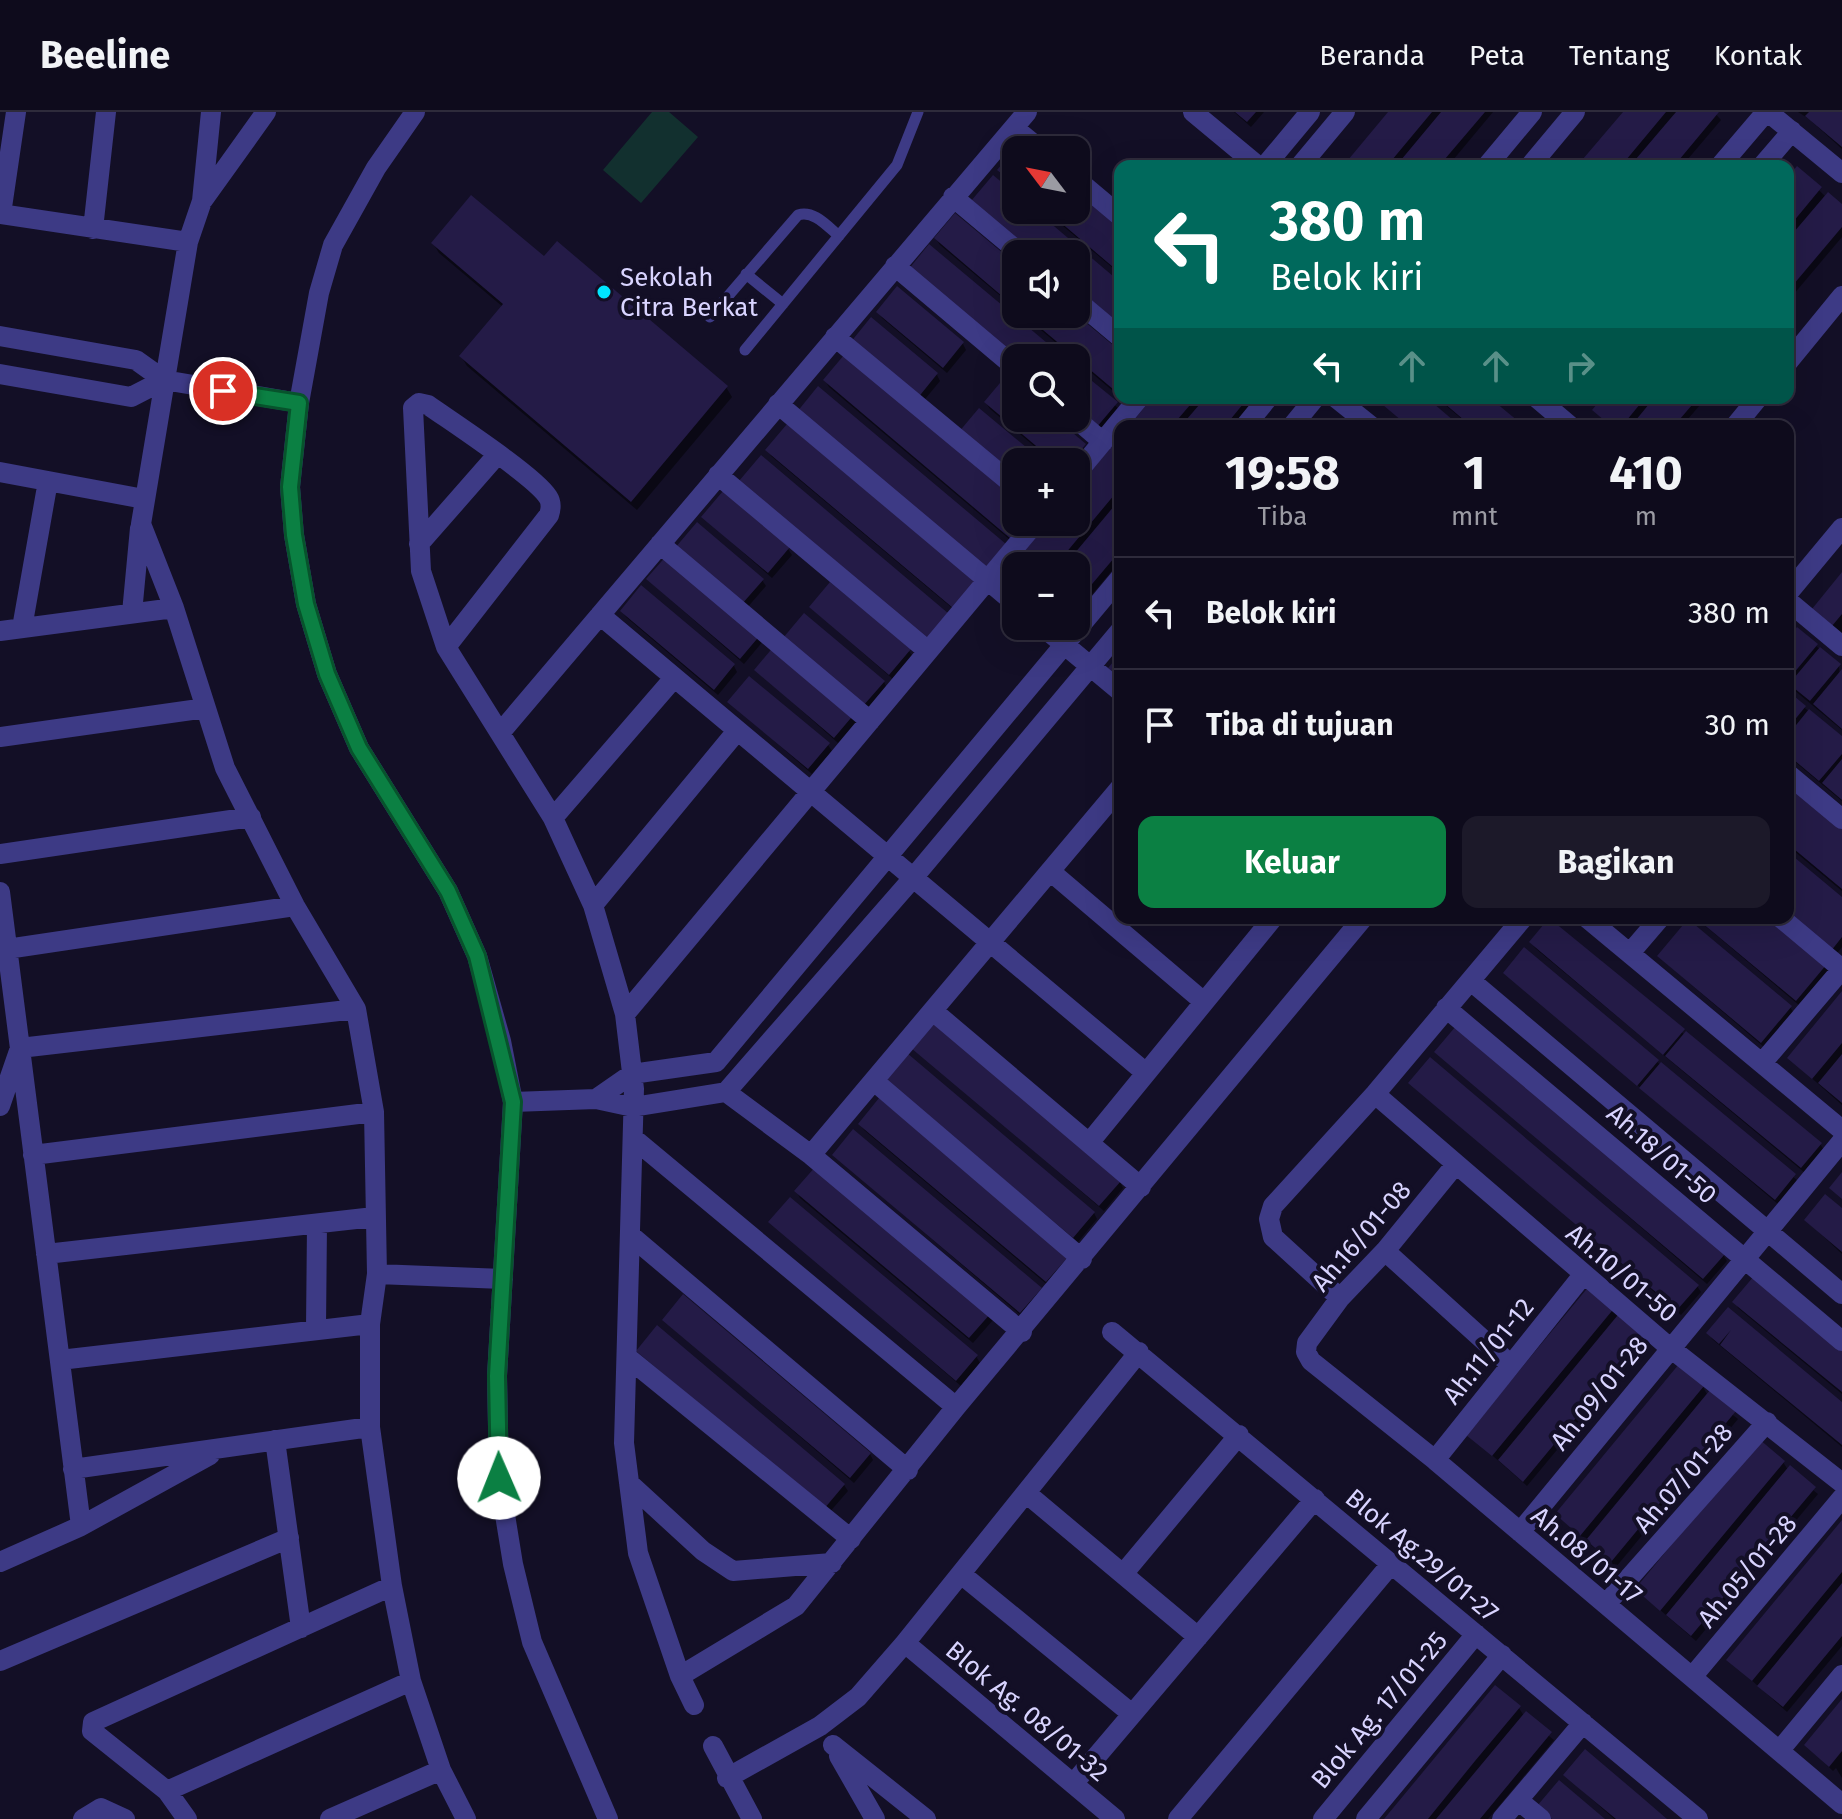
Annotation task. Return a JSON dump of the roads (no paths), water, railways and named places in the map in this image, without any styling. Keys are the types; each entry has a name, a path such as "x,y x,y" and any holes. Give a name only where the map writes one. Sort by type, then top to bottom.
{"street":[{"path":"16,112 1,214 188,242"},
{"path":"93,229 106,112"},
{"path":"132,613 144,499 188,242 202,201 211,112"},
{"path":"202,201 266,112"},
{"path":"415,112 376,168 333,245 319,293 299,403 290,487 294,535 306,604 327,674 359,748 448,891 477,956 513,1102 497,1376 499,1478 513,1564 532,1642 608,1819"},
{"path":"1193,112 1251,160"},
{"path":"1270,160 1310,112"},
{"path":"1305,160 1345,112"},
{"path":"1492,160 1532,112"},
{"path":"1535,160 1575,112"},
{"path":"1725,160 1767,112 1842,173"},
{"path":"500,733 1021,120"},
{"path":"1767,160 1792,131"},
{"path":"1090,191 1114,211"},
{"path":"953,197 1004,240"},
{"path":"895,266 1002,356"},
{"path":"1794,355 1842,296"},
{"path":"1090,312 1114,332"},
{"path":"0,336 136,360 164,380 299,403"},
{"path":"835,337 1002,475"},
{"path":"0,374 131,397 164,380"},
{"path":"446,647 549,515 548,497 497,455 428,405 419,403 413,408 421,571 446,647 553,818 593,905 625,1014 632,1074 633,1138 624,1443 638,1553 680,1676 694,1705"},
{"path":"778,404 1002,592"},
{"path":"1121,420 1134,404"},
{"path":"1250,420 1263,404"},
{"path":"1297,420 1310,404"},
{"path":"1344,404 1364,420"},
{"path":"1740,420 1753,404"},
{"path":"1090,457 1114,429"},
{"path":"1090,431 1103,442"},
{"path":"419,544 497,455"},
{"path":"0,472 144,499"},
{"path":"718,475 928,651"},
{"path":"22,628 48,481"},
{"path":"141,524 174,608 225,768 295,906 356,1009 374,1112 377,1274 370,1324 370,1427 392,1586 411,1681 441,1770 466,1819"},
{"path":"1794,586 1842,528"},
{"path":"625,1014 1024,536"},
{"path":"660,544 870,721"},
{"path":"596,1099 632,1074 716,1062 1114,585"},
{"path":"1794,606 1842,646"},
{"path":"0,631 174,608"},
{"path":"600,615 1146,1073"},
{"path":"513,1102 596,1099 633,1107 726,1092 913,878 1114,638"},
{"path":"1059,640 1114,686"},
{"path":"553,818 674,678"},
{"path":"0,737 206,708"},
{"path":"593,905 737,731"},
{"path":"1794,779 1842,819"},
{"path":"811,1155 1050,871 1114,800"},
{"path":"0,854 251,817"},
{"path":"1050,871 1204,1002"},
{"path":"0,892 81,1526"},
{"path":"7,949 295,906"},
{"path":"1089,1143 1264,924"},
{"path":"680,1676 796,1606 956,1407 1022,1332 1358,924"},
{"path":"1340,1298 1273,1237 1269,1219 1273,1206 1375,1094 1518,924"},
{"path":"1594,924 1842,1130"},
{"path":"1630,953 1655,924"},
{"path":"1762,1063 1842,969 1788,924"},
{"name":"Ah.18/01-50","path":"1471,981 1842,1294"},
{"name":"Ah.18/01-50","path":"1446,1008 1591,1126 1743,1260 1842,1341"},
{"path":"20,1048 356,1009"},
{"path":"933,1011 1141,1187"},
{"path":"0,1106 20,1048"},
{"path":"874,1081 1082,1259"},
{"path":"726,1092 811,1155 1022,1332"},
{"name":"Ah.10/01-50","path":"1375,1094 1669,1347 1842,1483"},
{"path":"33,1155 374,1112"},
{"path":"633,1138 956,1407"},
{"name":"Ah.09/01-28","path":"1520,1532 1669,1347 1842,1141"},
{"name":"Ah.16/01-08","path":"1307,1343 1340,1298 1385,1251 1456,1164"},
{"path":"46,1254 374,1217"},
{"path":"316,1328 317,1224"},
{"path":"630,1235 908,1470"},
{"path":"1385,1251 1511,1365"},
{"path":"377,1274 503,1279"},
{"name":"Ah.11/01-12","path":"1435,1460 1583,1275"},
{"path":"60,1360 370,1324"},
{"name":"Blok Ag.29/01-27","path":"1112,1332 1698,1819"},
{"name":"Ah.08/01-17","path":"1307,1343 1306,1352 1311,1361 1435,1460 1842,1804"},
{"path":"727,1778 820,1726 858,1697 1139,1352"},
{"path":"627,1357 851,1539"},
{"name":"Ah.07/01-28","path":"1606,1604 1767,1422"},
{"path":"73,1469 370,1427"},
{"path":"1123,1574 1239,1435"},
{"path":"275,1440 301,1628"},
{"path":"0,1562 81,1526 223,1448"},
{"path":"629,1483 703,1551 733,1571 758,1572 832,1563"},
{"path":"1026,1493 1198,1637"},
{"name":"Ah.05/01-28","path":"1692,1677 1842,1498"},
{"path":"1073,1784 1315,1499"},
{"path":"0,1661 289,1538"},
{"path":"1178,1819 1392,1563"},
{"path":"961,1574 1132,1714"},
{"path":"187,1819 167,1791 92,1731 93,1722 392,1586"},
{"name":"Blok Ag. 17/01-25","path":"1323,1819 1476,1634"},
{"name":"Blok Ag. 08/01-32","path":"905,1643 1115,1819"},
{"path":"1366,1819 1502,1655"},
{"path":"1780,1750 1842,1675"},
{"path":"167,1791 411,1681"},
{"path":"1502,1819 1583,1723"},
{"path":"820,1726 875,1819"},
{"path":"833,1745 926,1819"},
{"path":"713,1746 727,1778 752,1819"},
{"path":"330,1819 441,1770"},
{"path":"1518,1800 1541,1819"},
{"path":"83,1819 101,1808 125,1819"}],"lane":[{"path":"745,350 897,165 918,112"},
{"path":"710,317 798,215 805,213 814,216 839,236"},
{"path":"746,274 783,304"}],"place":[{"name":"Sekolah Citra Berkat","path":"604,292"}]}
